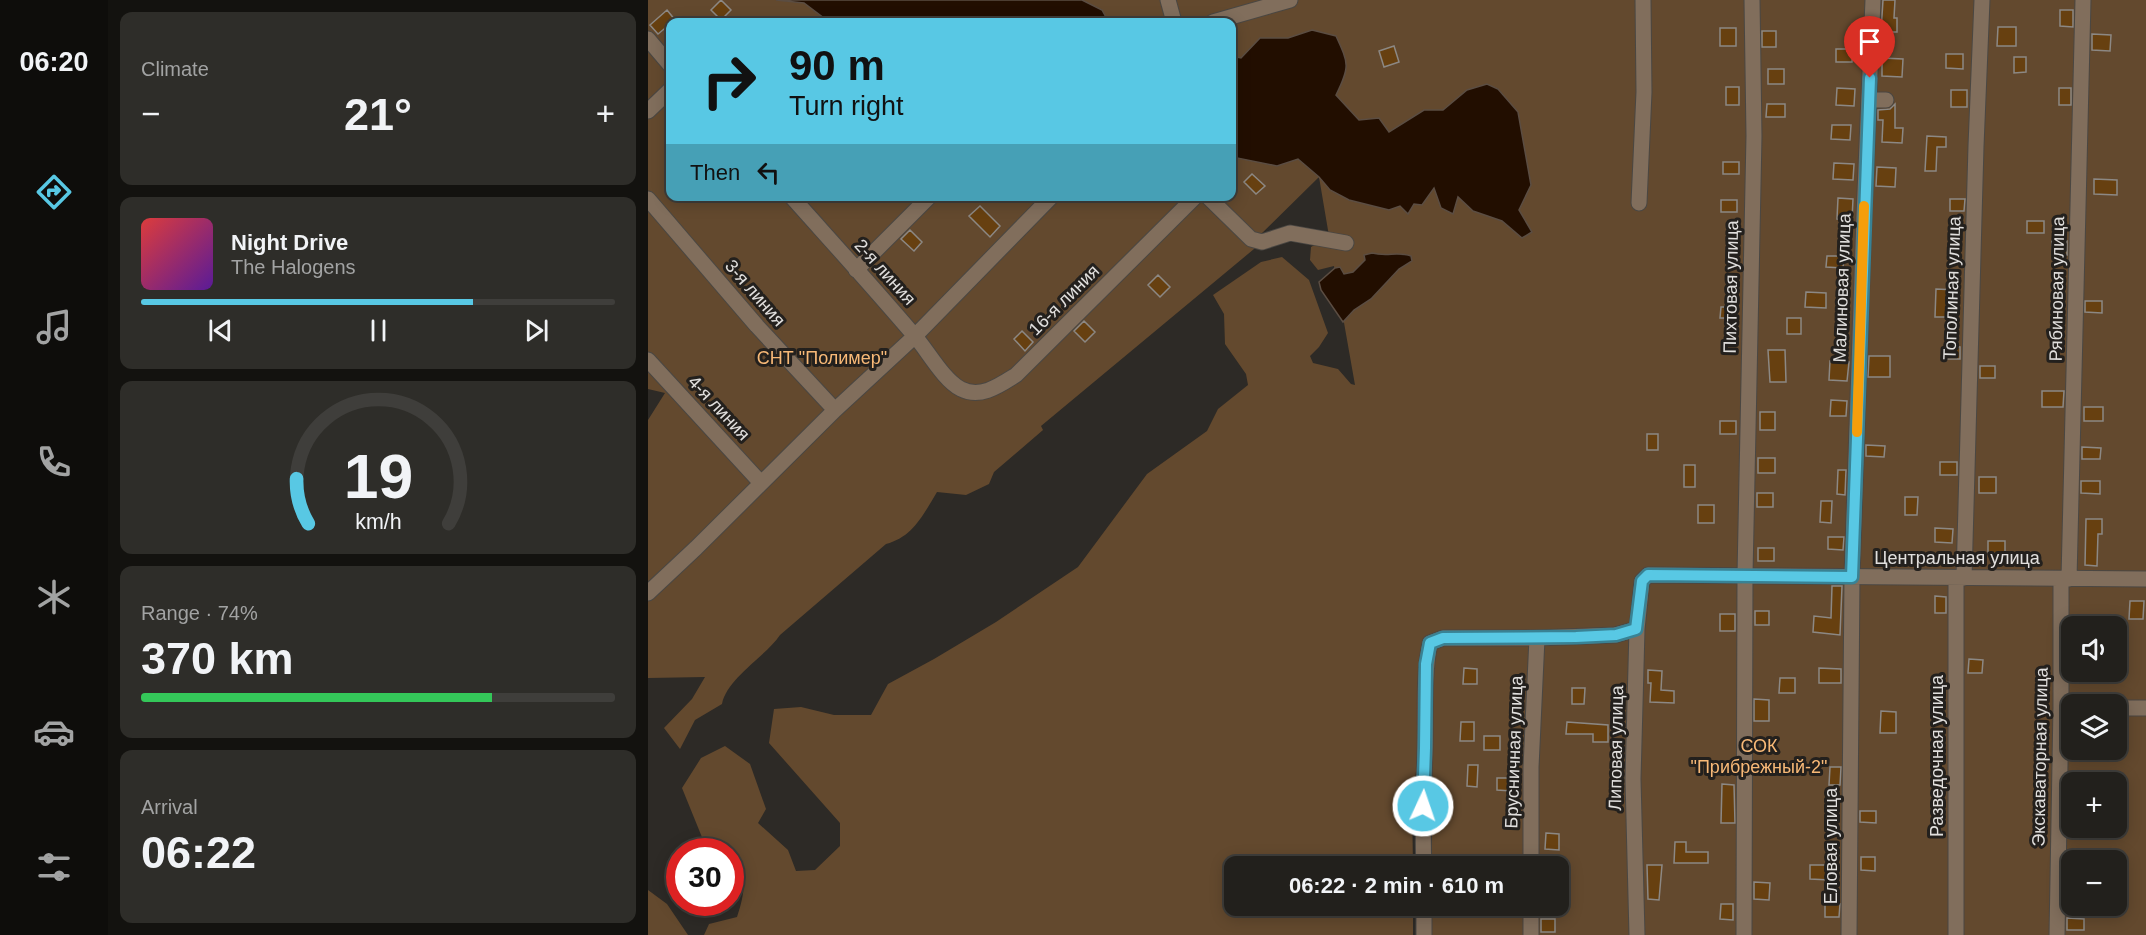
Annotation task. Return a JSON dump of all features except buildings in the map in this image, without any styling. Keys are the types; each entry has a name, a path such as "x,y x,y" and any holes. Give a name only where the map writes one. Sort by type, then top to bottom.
{"street":[{"path":"1168,0 1173,18"},
{"path":"1227,18 1290,0"},
{"path":"1639,203 1644,92 1643,0"},
{"name":"Пихтовая улица","path":"1744,935 1745,575 1754,136 1752,0"},
{"name":"Малиновая улица","path":"1852,577 1873,0"},
{"name":"Тополиная улица","path":"1960,578 1982,0"},
{"name":"Рябиновая улица","path":"2065,579 2083,0"},
{"path":"648,39 666,60"},
{"path":"648,111 666,94"},
{"path":"1869,100 1886,100"},
{"name":"3-я линия","path":"648,199 757,326 835,410"},
{"name":"2-я линия","path":"801,201 946,376"},
{"path":"856,270 925,201"},
{"path":"648,594 835,410 915,336 1047,201"},
{"name":"16-я линия","path":"946,376 961,389 977,393 994,389 1016,375 1191,201"},
{"path":"1212,201 1251,240 1262,242 1290,233 1346,243"},
{"name":"4-я линия","path":"648,360 761,483"},
{"name":"Центральная улица","path":"1659,574 2146,579"},
{"name":"Липовая улица","path":"1637,935 1633,779 1636,629 1642,581 1648,575 1659,574"},
{"name":"Еловая улица","path":"1849,935 1852,577"},
{"name":"Разведочная улица","path":"1956,935 1960,578"},
{"name":"Экскаваторная улица","path":"2065,579 2066,694"},
{"path":"1423,856 1422,825 1426,664 1430,643 1443,638 1616,635 1636,629"},
{"name":"Брусничная улица","path":"1531,856 1531,767 1538,638"},
{"path":"2127,708 2146,708"},
{"name":"Экскаваторная улица","path":"2057,935 2064,760"},
{"path":"1424,916 1424,935"},
{"path":"1531,916 1531,935"}],"green space":[{"path":"648,0 2146,0 2146,935 1431,935 1431,916 1569,916 1569,856 1431,856 1432,834 1418,757 1412,801 1413,856 1224,856 1224,916 1413,916 1413,935 704,935 709,924 744,916 744,838 702,838 682,788 701,758 725,746 750,764 766,809 758,823 788,850 796,871 815,870 840,846 840,823 769,743 774,709 801,707 834,715 871,715 888,684 996,622 1078,567 1147,474 1207,431 1218,409 1248,385 1246,374 1225,344 1224,314 1213,295 1261,262 1282,257 1309,280 1328,333 1310,356 1313,363 1338,369 1351,384 1355,385 1334,266 1318,270 1310,260 1311,247 1323,240 1330,242 1319,177 1257,238 1254,249 1041,426 1043,430 994,472 989,484 966,495 937,492 922,517 910,531 886,544 780,635 731,685 722,704 695,720 680,749 664,728 692,699 705,677 648,678 648,420 665,393 648,389"},
{"path":"648,890 666,903 666,916 675,916 688,935 648,935"}],"shaded area":[{"path":"776,0 1082,0 1102,10 1106,18 824,18 804,3"},
{"path":"1312,30 1336,36 1345,60 1346,71 1336,95 1359,120 1379,118 1389,132 1424,110 1443,110 1467,90 1487,84 1498,89 1518,112 1531,185 1519,210 1532,232 1522,238 1502,221 1473,211 1458,197 1453,214 1441,208 1434,188 1422,205 1414,204 1408,214 1400,206 1389,210 1349,200 1330,190 1298,159 1277,166 1236,158 1236,57 1241,58 1260,38 1288,38"},
{"path":"1372,253 1411,256 1412,261 1399,269 1371,299 1354,310 1343,322 1321,290 1319,282 1335,268 1340,267 1344,274 1353,272 1365,260 1364,255"}],"slow traffic":[{"path":"1857,432 1864,206"}],"route":[{"path":"1423,806 1426,664 1430,643 1443,638 1616,635 1636,629 1642,581 1648,575 1852,577 1870,78"}],"park label":[{"name":"СНТ \"Полимер\"","path":"822,358"},
{"name":"СОК \"Прибрежный-2\"","path":"1759,756"}]}
